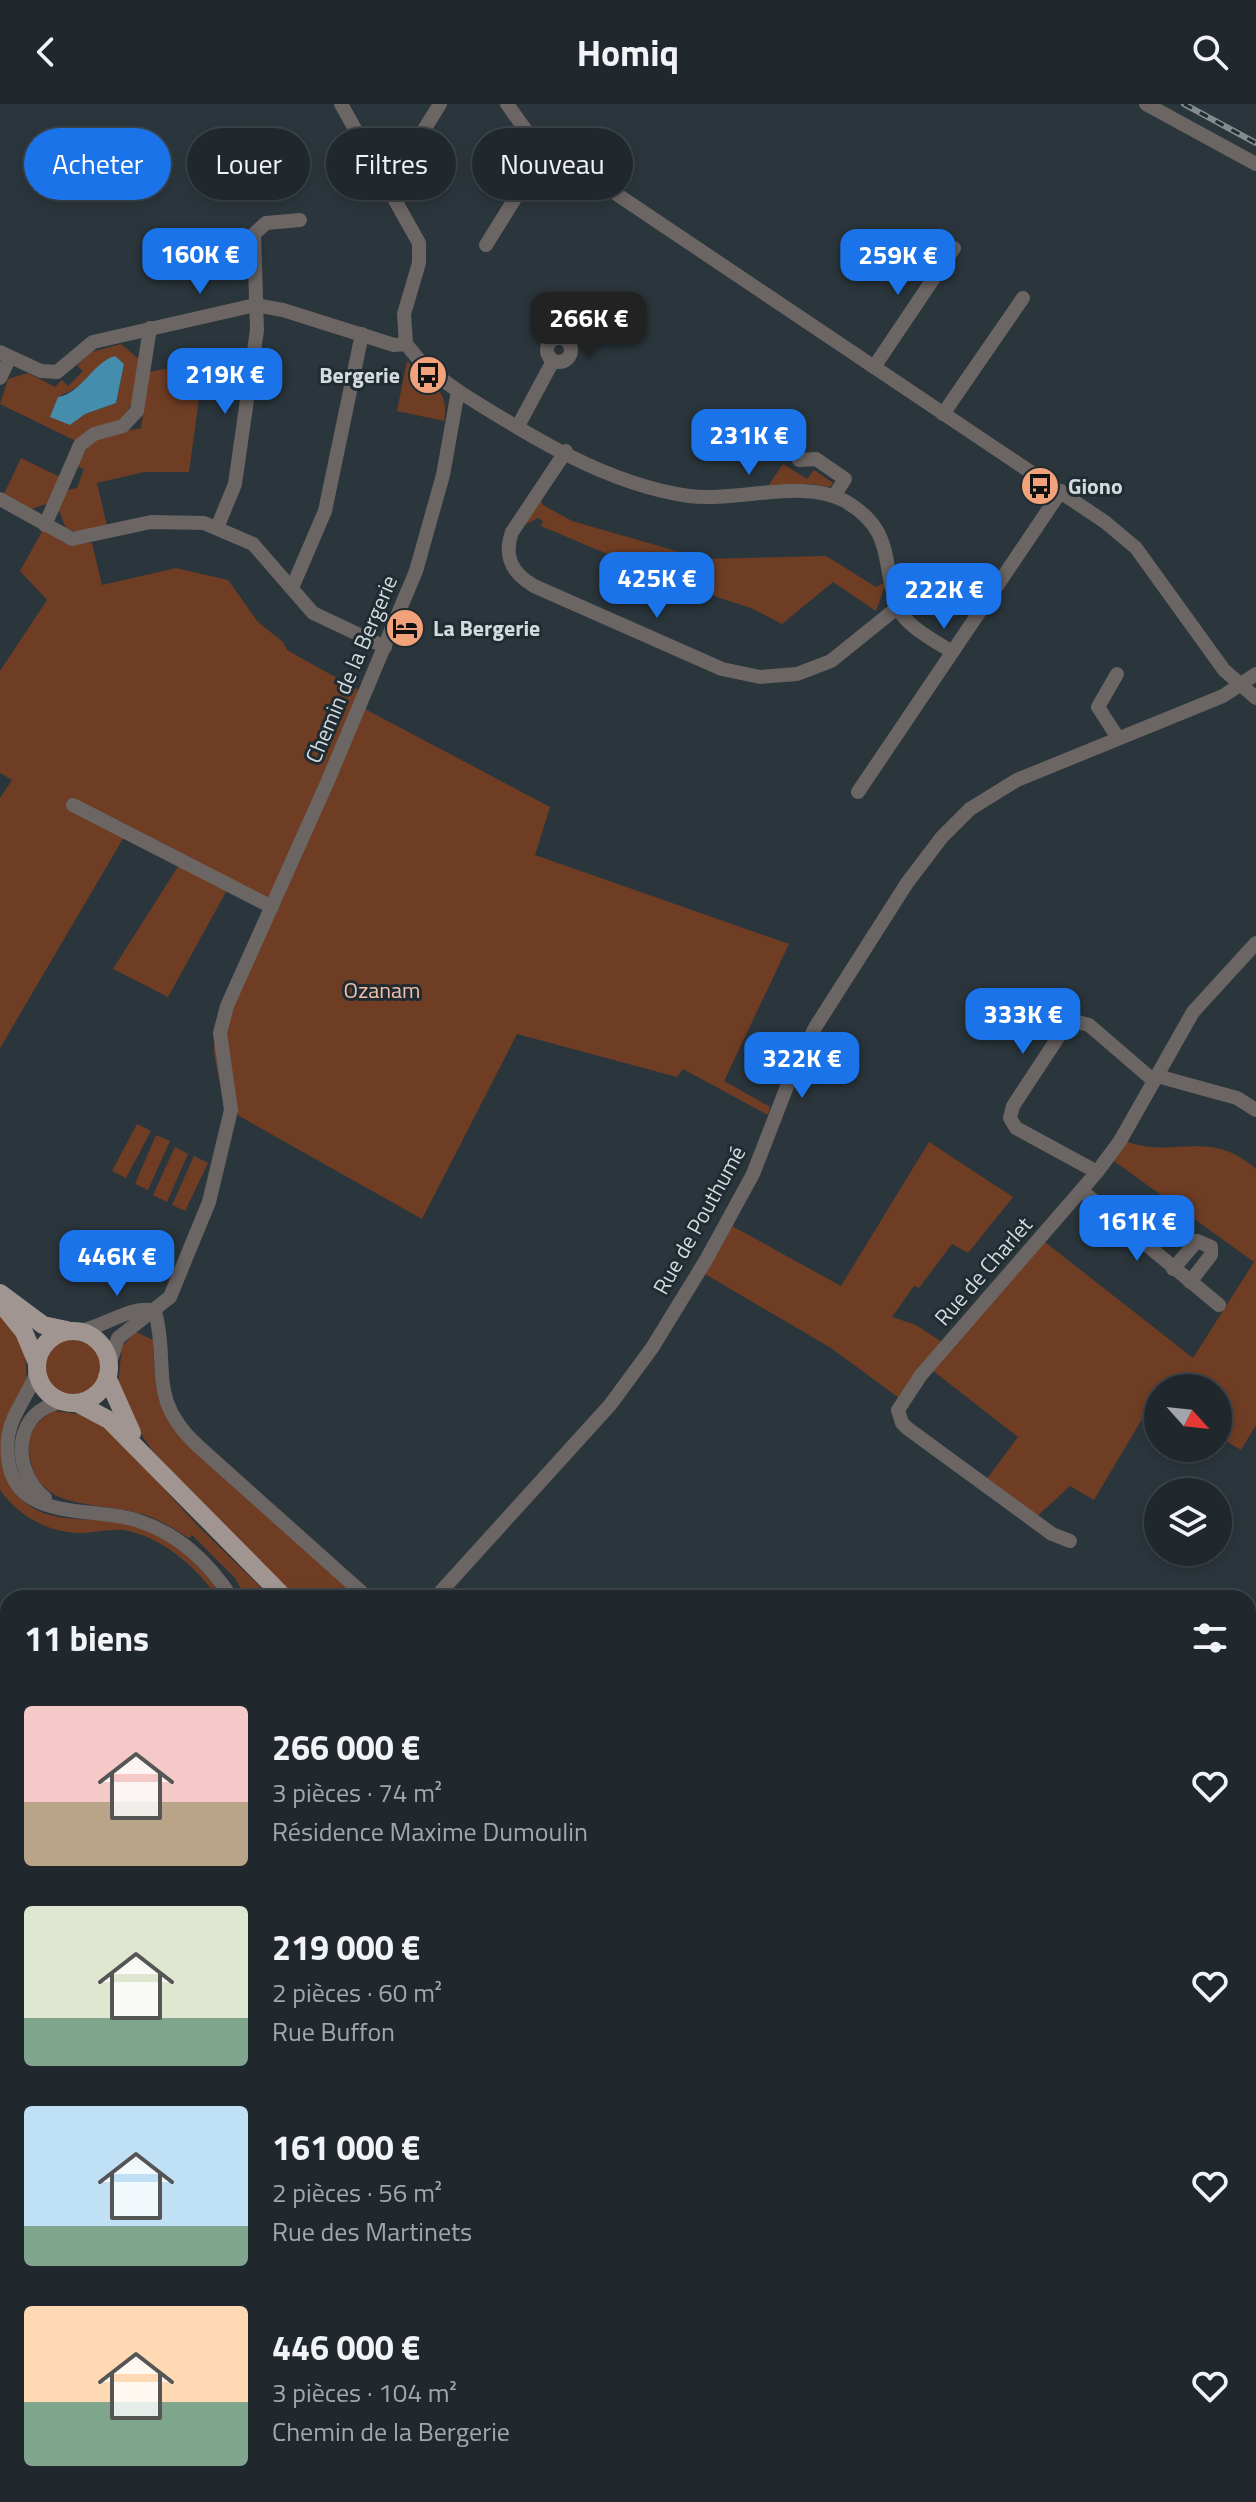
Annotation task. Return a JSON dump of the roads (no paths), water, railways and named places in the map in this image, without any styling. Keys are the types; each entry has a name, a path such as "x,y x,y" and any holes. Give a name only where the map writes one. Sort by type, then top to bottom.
{"main road":[{"path":"0,1293 43,1325 74,1331 99,1341 118,1408 145,1457"},
{"path":"0,1302 24,1332 47,1393 104,1415 277,1590"},
{"path":"37,1367 48,1341 74,1331"},
{"path":"70,1402 94,1396 108,1372"}],"street":[{"path":"341,104 355,128"},
{"path":"425,128 440,104"},
{"path":"507,104 523,128"},
{"path":"1146,104 1256,164"},
{"path":"397,200 415,232 420,253 404,314 406,344 425,367 458,391 518,426 626,481 669,493 720,498 810,491 834,496 858,510 880,534 887,552 898,607 915,627 952,652"},
{"path":"486,245 514,200"},
{"path":"626,200 1061,491 1136,548 1224,670 1256,698"},
{"path":"217,528 235,484 257,330 254,234 266,223 300,220"},
{"path":"874,367 954,248"},
{"path":"943,414 1023,298"},
{"path":"0,378 5,354 41,371 57,372 87,345 255,305 283,310 394,345 406,344"},
{"path":"45,525 80,445 94,434 123,426 137,411 150,328"},
{"path":"292,588 325,511 362,334"},
{"path":"518,426 553,361"},
{"name":"Chemin de la Bergerie","path":"108,1372 118,1338 170,1297 214,1186 231,1110 220,1033 227,1006 385,647 430,530 458,391"},
{"path":"566,451 512,532 508,544 514,570 534,586 722,669 760,677 797,674 831,661 849,650 898,607"},
{"path":"799,460 816,459 845,479 834,496"},
{"path":"858,792 1061,491"},
{"path":"0,499 64,536 81,539 151,522 204,523 253,544 313,613 385,647"},
{"path":"1117,674 1098,708 1118,738"},
{"name":"Rue de Pouthumé","path":"442,1590 610,1405 652,1348 706,1260 753,1174 793,1071 816,1026 931,849 970,809 1017,780 1241,686 1256,674"},
{"path":"73,805 272,907"},
{"name":"Rue de Charlet","path":"1070,1541 1052,1534 907,1428 898,1414 921,1375 1097,1172 1193,1012 1253,950"},
{"path":"1097,1172 1016,1128 1010,1118 1013,1106 1063,1030 1074,1021 1089,1025 1155,1078 1237,1098 1256,1110"},
{"path":"1082,1191 1219,1305"},
{"path":"1173,1269 1197,1241 1211,1247 1213,1253 1190,1282"},
{"path":"74,1331 96,1328 133,1312 155,1311 161,1337 160,1384 178,1422 191,1440 359,1590"},
{"path":"37,1367 30,1391 10,1427 8,1457 16,1481 29,1495 50,1509 123,1517 161,1530 203,1559 226,1590"},
{"path":"70,1402 45,1406 30,1418 24,1432 22,1454 26,1472 37,1490 70,1511"}],"water":[{"path":"115,356 124,364 116,403 85,414 70,425 50,417 58,397 74,390 100,365"}],"railway":[{"path":"1184,104 1256,143"}],"place":[{"name":"Bergerie","path":"428,375"},
{"name":"Giono","path":"1040,486"},
{"name":"La Bergerie","path":"405,628"}],"park label":[{"name":"Ozanam","path":"382,990"}]}
